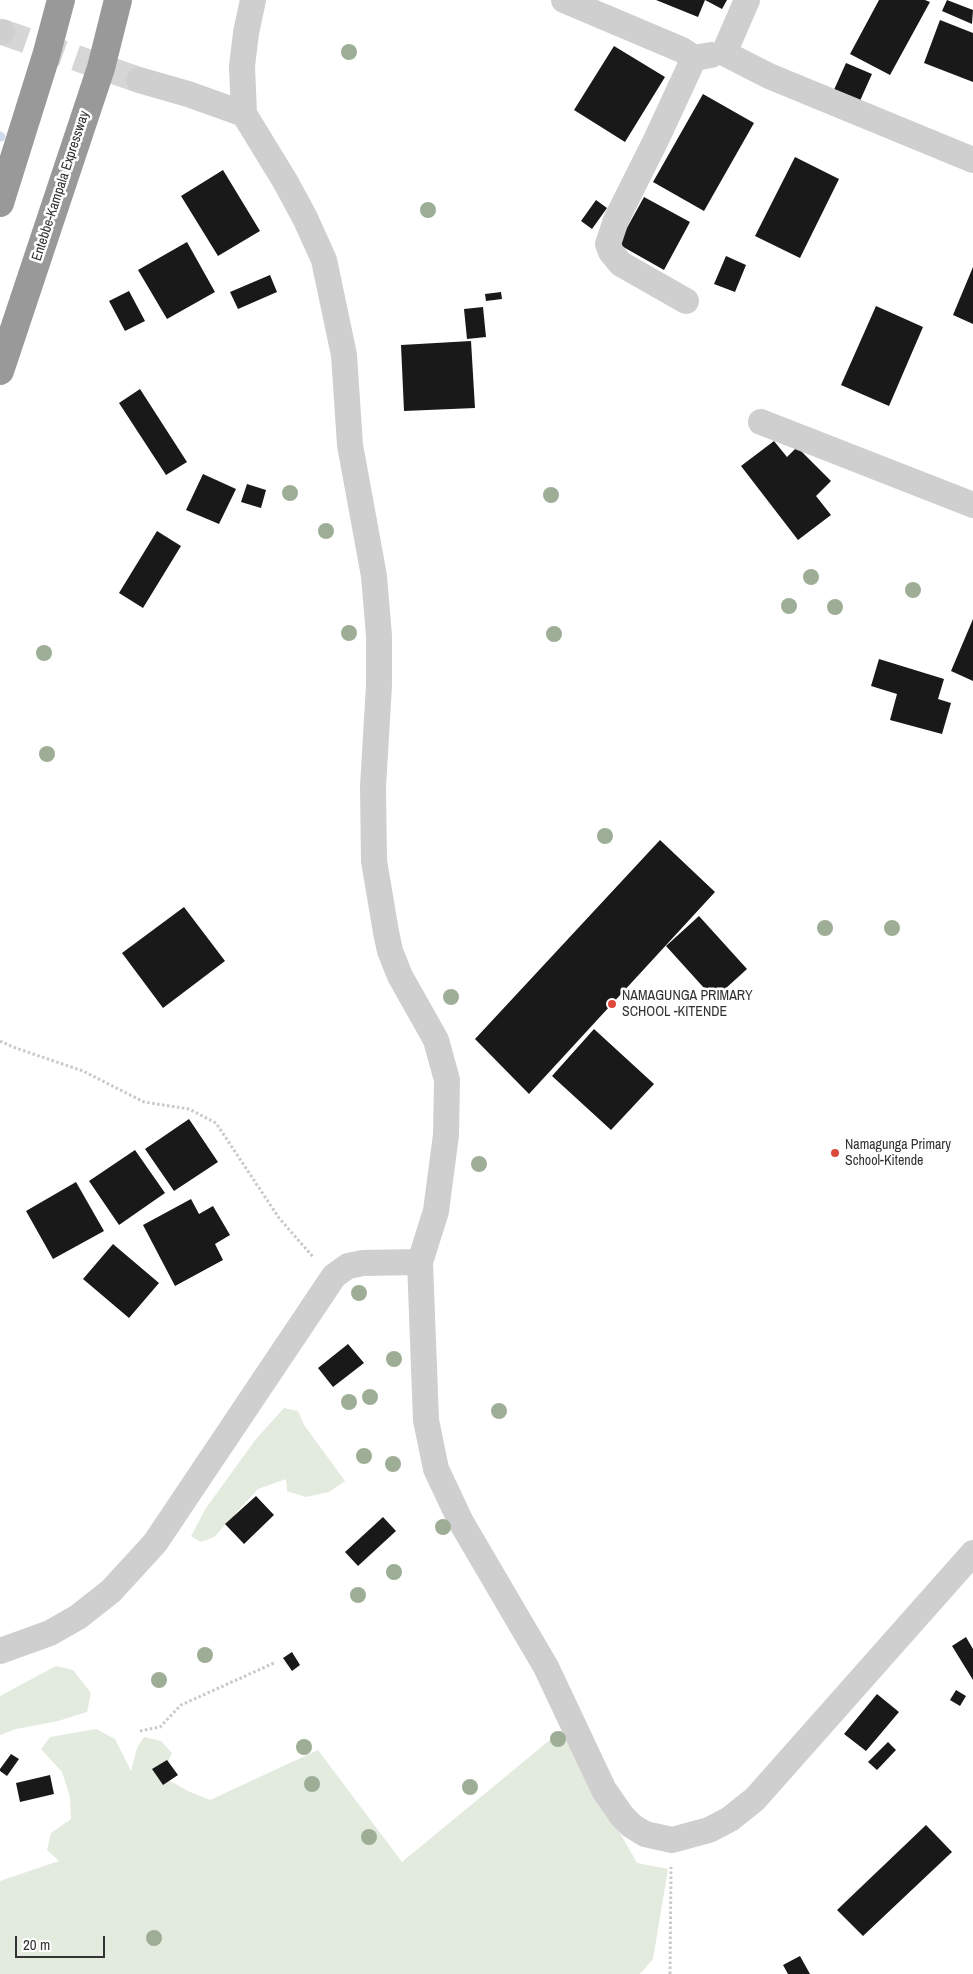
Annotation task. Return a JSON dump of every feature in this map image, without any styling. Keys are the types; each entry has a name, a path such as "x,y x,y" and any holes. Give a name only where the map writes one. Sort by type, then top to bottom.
{"highway":[{"path":"0,203 46,56 61,0"},
{"name":"Entebbe-Kampala Expressway","path":"0,371 101,68 118,0"}],"street":[{"path":"253,0 242,66 244,114 285,181 305,218 324,260 344,355 350,445 374,576 379,636 379,685 373,787 374,861 378,886 390,951 400,976 436,1040 447,1080 446,1135 436,1211 420,1262 426,1420 436,1469 461,1522 546,1667 604,1790 632,1826 645,1834 672,1840 709,1830 730,1819 755,1799 973,1553"},
{"path":"564,0 682,50 694,58 724,53 769,76 973,160"},
{"path":"724,53 747,0"},
{"path":"686,301 621,264 611,252 608,244 616,220 694,58"},
{"path":"139,80 188,94 244,114"},
{"path":"761,422 973,506"},
{"path":"0,1651 50,1633 78,1616 111,1591 155,1542 334,1276 348,1266 363,1263 420,1262"}],"path":[{"path":"0,1041 83,1071 144,1102 189,1109 216,1123 279,1218 314,1258 348,1266"},
{"path":"140,1731 160,1727 181,1705 274,1663"},
{"path":"670,1974 672,1840"}],"shaded area":[{"path":"284,1408 298,1411 304,1425 345,1481 329,1492 306,1497 287,1491 286,1479 258,1489 214,1537 201,1542 191,1536 206,1508 256,1439"},
{"path":"56,1666 73,1670 91,1693 87,1712 58,1721 16,1729 0,1735 0,1696"},
{"path":"96,1729 115,1739 131,1771 137,1748 144,1737 161,1741 172,1753 161,1776 188,1791 210,1800 318,1750 402,1862 562,1730 637,1863 668,1869 653,1959 640,1974 0,1974 0,1881 59,1861 47,1850 51,1833 71,1819 70,1797 62,1772 41,1749 50,1737"}],"building":[{"path":"656,0 705,0 698,17"},
{"path":"705,0 727,0 722,9"},
{"path":"879,0 925,0 930,2 890,75 850,54"},
{"path":"947,0 973,10 972,24 942,11"},
{"path":"940,20 973,33 973,82 924,63"},
{"path":"614,46 665,77 625,142 574,110"},
{"path":"846,63 872,74 859,103 833,92"},
{"path":"703,94 754,123 704,211 653,182"},
{"path":"795,157 839,179 800,258 755,236"},
{"path":"223,170 260,231 218,256 181,196"},
{"path":"644,197 690,222 664,270 618,244"},
{"path":"596,200 607,208 592,229 581,221"},
{"path":"187,242 215,292 167,319 138,270"},
{"path":"726,256 746,265 735,292 714,284"},
{"path":"973,267 973,324 953,315"},
{"path":"270,275 277,292 238,309 230,292"},
{"path":"129,291 145,321 125,331 109,301"},
{"path":"501,292 502,299 486,301 485,294"},
{"path":"876,306 923,327 889,406 841,385"},
{"path":"483,307 486,337 467,339 464,309"},
{"path":"471,341 475,408 404,411 401,345"},
{"path":"140,389 187,462 166,475 119,403"},
{"path":"774,441 787,457 797,447 831,481 816,496 831,515 798,540 741,466"},
{"path":"203,474 236,489 219,524 186,510"},
{"path":"247,484 266,490 261,508 241,502"},
{"path":"157,531 181,546 143,608 119,593"},
{"path":"973,619 973,681 951,671"},
{"path":"879,659 944,679 938,699 951,703 942,734 890,720 897,694 871,686"},
{"path":"660,840 715,892 529,1094 475,1039"},
{"path":"184,907 225,961 163,1008 122,953"},
{"path":"699,916 747,969 714,999 666,946"},
{"path":"594,1029 654,1084 611,1130 552,1076"},
{"path":"189,1119 218,1162 174,1191 145,1149"},
{"path":"135,1150 165,1193 119,1225 89,1181"},
{"path":"76,1182 104,1231 53,1259 26,1211"},
{"path":"191,1199 199,1214 213,1206 230,1235 215,1244 223,1260 175,1286 143,1225"},
{"path":"113,1244 159,1283 129,1318 83,1279"},
{"path":"348,1344 364,1363 333,1387 318,1368"},
{"path":"256,1496 274,1515 244,1544 225,1524"},
{"path":"383,1517 396,1531 358,1566 345,1552"},
{"path":"966,1637 973,1649 973,1680 952,1646"},
{"path":"292,1652 300,1665 292,1671 283,1658"},
{"path":"956,1690 966,1696 960,1706 950,1700"},
{"path":"877,1694 899,1712 866,1751 844,1734"},
{"path":"888,1742 896,1750 877,1770 868,1762"},
{"path":"11,1754 19,1759 7,1776 0,1769"},
{"path":"167,1760 178,1775 163,1785 152,1769"},
{"path":"50,1775 54,1794 20,1802 16,1783"},
{"path":"926,1825 952,1852 863,1936 837,1910"},
{"path":"800,1956 810,1974 788,1974 783,1965"}],"tunnel":[{"path":"2,32 139,80"}],"place":[{"name":"NAMAGUNGA PRIMARY SCHOOL -KITENDE","path":"612,1004"},
{"name":"Namagunga Primary School-Kitende","path":"835,1153"}]}
